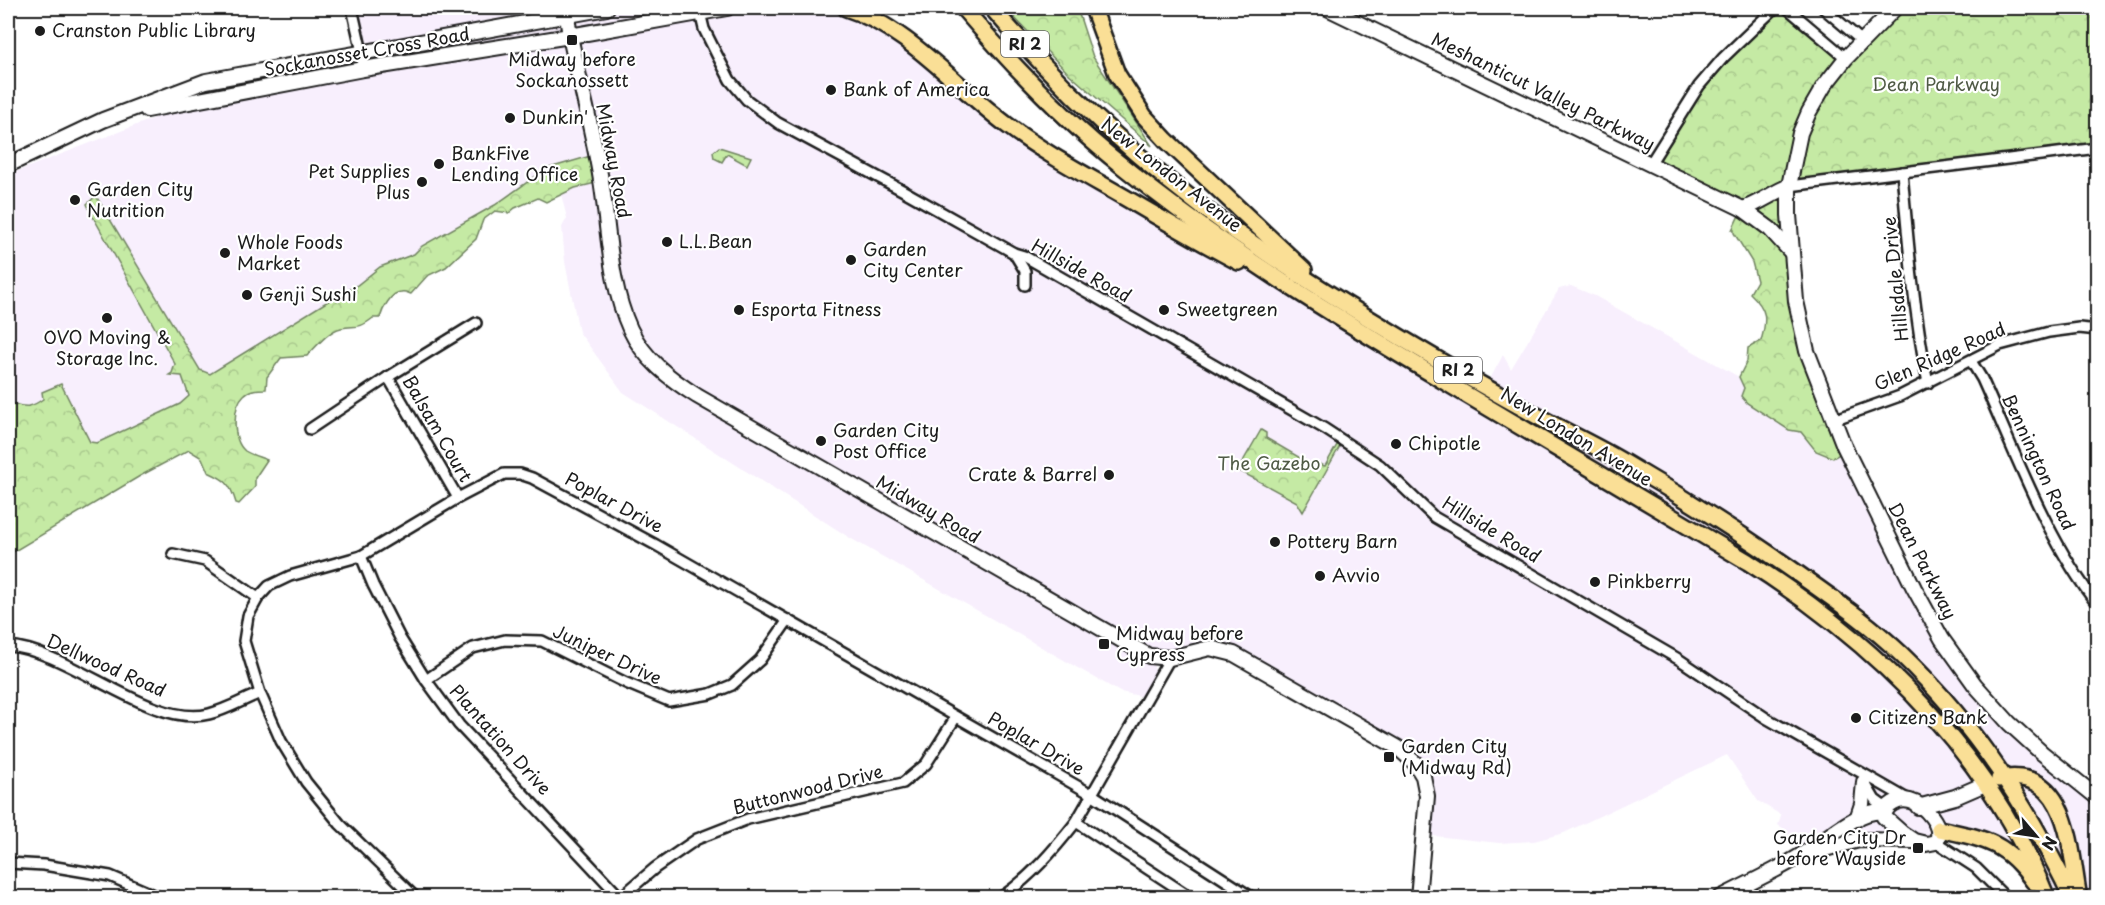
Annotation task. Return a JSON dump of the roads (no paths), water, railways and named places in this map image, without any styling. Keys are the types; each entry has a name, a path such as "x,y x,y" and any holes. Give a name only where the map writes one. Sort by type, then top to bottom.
{"main road":[{"path":"846,8 894,31 989,112 1042,149 1220,252 1285,285"},
{"name":"New London Avenue","path":"963,8 1029,80 1088,137 1154,191 1285,285 1748,562 1802,597 1852,636 1897,678 1939,723 1985,784"},
{"name":"New London Avenue","path":"992,8 1059,80 1149,163 1246,240 1326,291 1514,403 1624,462 1724,523 1856,615 1901,654 1945,700 2005,778"},
{"path":"1093,8 1117,74 1144,116 1172,146 1326,291"},
{"path":"1100,29 1101,8"},
{"path":"1985,784 2005,778 2023,778 2044,788 2054,798 2066,824 2079,897"},
{"name":"RI 2","path":"2005,778 2024,806 2072,897"},
{"name":"RI 2","path":"1985,784 2024,845 2046,897"},
{"path":"1937,835 1984,839 1997,844 2018,861 2046,897"}],"street":[{"path":"352,8 362,52 363,69"},
{"name":"Sockanosset Cross Road","path":"8,165 119,114 206,81 607,8"},
{"name":"Sockanosset Cross Road","path":"119,114 363,69 570,36 699,10 727,8"},
{"name":"Meshanticut Valley Parkway","path":"1327,8 1743,209"},
{"path":"1650,164 1699,86 1723,58 1775,8"},
{"path":"1787,8 1846,58"},
{"path":"1823,8 1862,41"},
{"name":"Dean Parkway","path":"1895,8 1846,58 1824,86 1800,133 1789,186 1791,252 1796,301 1807,351 1844,446 1928,614 1956,660 1992,705 2025,739 2097,798"},
{"name":"Hillside Road","path":"699,10 704,29 730,80 747,100 778,123 902,189 1014,253 1024,256 1325,429 1380,465 1434,517 1680,660 1732,696 1864,778 1897,792 1915,804"},
{"name":"Midway Road","path":"567,15 600,178 617,289 631,330 652,362 670,378 697,396 1149,656 1170,658 1210,648 1234,654 1397,747 1415,763 1423,776 1427,796 1418,897"},
{"path":"1743,209 1789,186 2097,148"},
{"name":"Hillsdale Drive","path":"1902,172 1910,276 1918,338 1928,383"},
{"path":"1743,209 1770,229 1791,252"},
{"name":"Hillside Road","path":"1014,253 1025,272 1025,285"},
{"name":"Balsam Court","path":"310,429 387,377 476,323"},
{"name":"Glen Ridge Road","path":"1833,420 1900,396 2000,345 2049,332 2079,328 2097,330"},
{"name":"Bennington Road","path":"1971,361 1982,379 2071,569 2097,605"},
{"name":"Balsam Court","path":"387,377 458,498"},
{"name":"Poplar Drive","path":"416,897 340,824 306,782 281,741 260,693 244,641 248,616 258,598 269,586 290,576 361,556 458,498 504,474 520,474 532,478 656,544 1093,795 1254,897"},
{"path":"173,554 205,561 258,598"},
{"name":"Plantation Drive","path":"361,556 400,639 426,680 459,724 621,897"},
{"name":"Juniper Drive","path":"426,680 473,648 505,640 542,641 626,683 669,701 710,694 732,685 760,660 788,620"},
{"name":"Dellwood Road","path":"8,646 50,657 146,705 173,712 192,715 208,714 260,693"},
{"path":"1000,897 1015,894 1076,822 1170,658"},
{"name":"Buttonwood Drive","path":"621,897 656,868 697,839 748,819 903,783 926,764 956,717"},
{"path":"1857,819 1862,804 1864,778"},
{"name":"Hillside Road","path":"1864,778 1875,800 1886,810"},
{"path":"1914,841 1884,817 1892,803 1915,804 1955,797 1985,784"},
{"path":"1915,804 1932,818 1937,835 2006,897"},
{"path":"1720,897 1802,855 1870,812 1886,810"},
{"path":"1076,822 1192,897"},
{"path":"1802,855 1859,840 1914,841 1926,844 1937,835"},
{"path":"8,863 44,865 110,876 161,897"}],"place":[{"name":"Cranston Public Library","path":"40,31"},
{"name":"Midway before Sockanossett","path":"572,40"},
{"name":"Bank of America","path":"831,90"},
{"name":"Dunkin'","path":"510,118"},
{"name":"BankFive Lending Office","path":"439,164"},
{"name":"Pet Supplies Plus","path":"422,182"},
{"name":"Garden City Nutrition","path":"75,200"},
{"name":"L.L.Bean","path":"667,242"},
{"name":"Whole Foods Market","path":"225,253"},
{"name":"Garden City Center","path":"851,260"},
{"name":"Genji Sushi","path":"247,295"},
{"name":"Esporta Fitness","path":"739,310"},
{"name":"Sweetgreen","path":"1164,310"},
{"name":"OVO Moving & Storage Inc.","path":"107,318"},
{"name":"Garden City Post Office","path":"821,441"},
{"name":"Chipotle","path":"1396,444"},
{"name":"Crate & Barrel","path":"1109,475"},
{"name":"Pottery Barn","path":"1275,542"},
{"name":"Avvio","path":"1320,576"},
{"name":"Pinkberry","path":"1595,582"},
{"name":"Midway before Cypress","path":"1104,644"},
{"name":"Citizens Bank","path":"1856,718"},
{"name":"Garden City (Midway Rd)","path":"1389,757"},
{"name":"Garden City Dr before Wayside","path":"1918,848"}],"park label":[{"name":"The Gazebo","path":"1269,464"}]}
